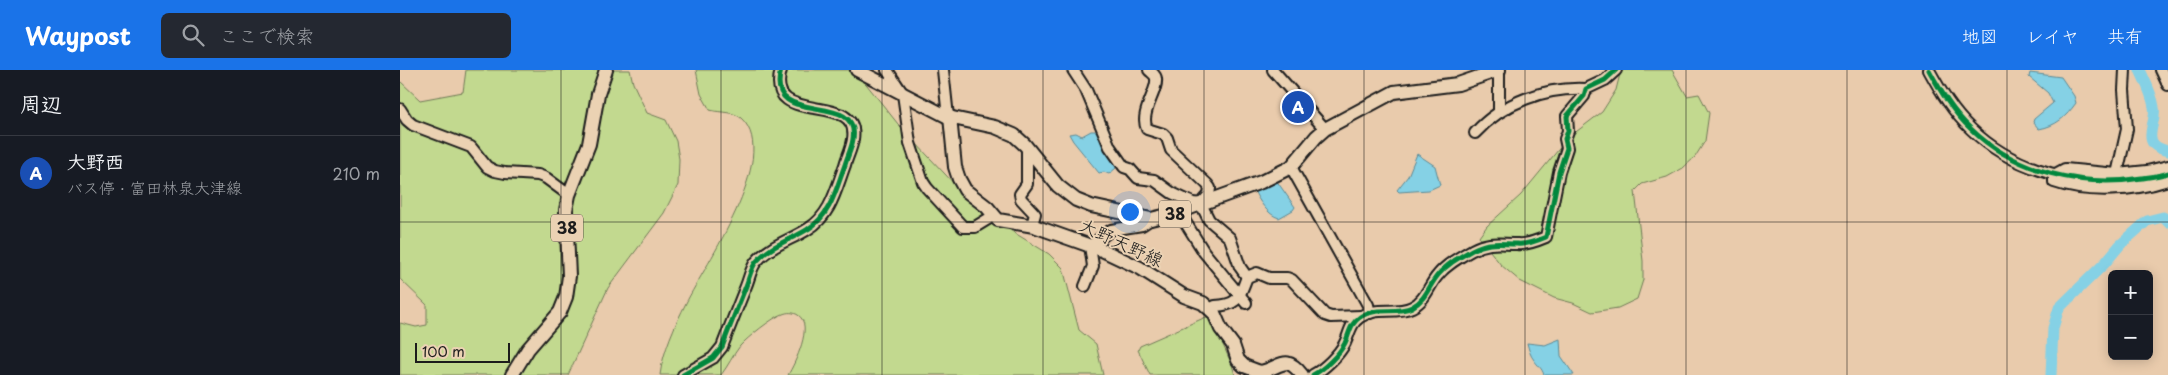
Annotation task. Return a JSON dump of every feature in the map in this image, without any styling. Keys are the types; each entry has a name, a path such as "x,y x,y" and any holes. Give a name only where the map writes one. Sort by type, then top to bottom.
{"main road":[{"name":"38","path":"512,375 528,349 560,312 566,297 569,276 566,210 569,195 589,144 598,94 606,70"},
{"name":"38","path":"857,70 949,117 996,127 1014,134 1027,147 1058,186 1076,200 1091,206 1151,219 1179,212 1261,182 1291,167 1316,137 1325,130 1394,92 1458,84 1499,70"},
{"name":"大野天野線","path":"949,117 955,167 959,179 965,190 987,207 998,220 1032,225 1123,260 1184,296 1208,306 1214,313 1221,329 1229,338 1238,360 1244,366 1260,372 1284,362 1293,365 1302,375"}],"street":[{"path":"683,375 712,358 722,347 755,263 769,251 808,230 821,219 833,200 853,138 851,125 843,114 831,110 802,107 789,102 782,93 779,82 781,70"},
{"path":"887,70 904,94 910,143 923,182 927,188 963,227 975,227 993,216"},
{"path":"943,70 949,117"},
{"path":"1073,70 1086,90 1110,147 1124,167 1138,178 1154,180 1172,194 1193,203 1201,204"},
{"path":"1149,70 1156,76 1157,82 1150,98 1144,124 1147,129 1163,134 1167,138 1172,150 1210,188 1208,195 1201,204"},
{"path":"1272,70 1325,130"},
{"path":"1499,70 1499,112"},
{"path":"1475,133 1486,120 1518,101 1554,90 1568,88 1586,89 1605,80 1616,70"},
{"path":"1929,70 1942,94 1972,130 1994,147 2020,162 2067,178 2115,182 2168,173"},
{"path":"2117,174 2126,129 2125,70"},
{"path":"2161,70 2168,85"},
{"path":"1247,277 1257,273 1269,278 1288,278 1325,315 1331,317 1366,315 1386,310 1402,310 1413,307 1423,298 1437,276 1444,269 1475,248 1500,242 1519,245 1546,237 1559,172 1567,148 1565,139 1568,132 1566,120 1584,96 1586,89"},
{"path":"400,109 407,120 413,125 471,147 487,167 505,174 538,175 546,178 569,195"},
{"path":"1027,147 1026,184 1020,194 1021,199 1035,214 1032,225"},
{"path":"2054,175 2065,169 2117,174 2147,171 2168,166"},
{"path":"1291,167 1368,305 1366,315 1349,328 1340,351 1315,374"},
{"path":"2054,175 2054,182 2068,187 2117,189 2168,180"},
{"path":"1201,204 1209,220 1230,238 1240,267 1247,277 1243,300"},
{"path":"1179,212 1204,252 1243,300"},
{"path":"1085,286 1092,266 1090,246 1111,230 1142,225 1151,219"},
{"path":"1215,306 1243,300"}],"green space":[{"path":"466,70 630,70 633,83 647,113 666,120 676,141 679,159 678,185 664,213 608,288 568,375 400,375 400,323 416,327 427,325 427,305 400,279 400,81 420,100 463,92"},
{"path":"696,70 855,70 898,124 975,206 1049,254 1063,268 1079,330 1096,344 1103,375 788,375 802,344 804,327 798,315 787,313 773,319 748,338 740,346 721,375 660,375 667,347 686,303 736,211 746,184 752,158 752,136 742,119 731,113 710,110 701,94"},
{"path":"1621,70 1672,70 1687,96 1699,94 1709,113 1705,141 1695,157 1683,168 1667,177 1642,184 1635,191 1643,261 1643,280 1637,299 1618,308 1592,312 1573,303 1554,298 1520,281 1501,265 1479,237 1487,226 1521,195 1568,138 1602,112 1616,90"},
{"path":"1206,317 1211,318 1235,375 1150,375 1138,350 1140,346"}],"water":[{"path":"2030,73 2061,77 2074,96 2076,103 2068,113 2051,126 2039,129 2033,122 2053,103 2048,93 2029,77"},
{"path":"1091,131 1097,131 1116,168 1109,174 1099,173 1069,134 1076,133 1082,136"},
{"path":"1417,154 1435,166 1440,185 1429,190 1399,192 1397,190 1408,176"},
{"path":"1276,180 1295,207 1279,218 1271,214 1264,207 1254,190"},
{"path":"1560,339 1561,356 1574,375 1544,375 1532,356 1527,343 1545,345"}],"waterway":[{"path":"2140,70 2150,92 2154,107 2151,133 2153,144 2168,151"},
{"path":"2051,375 2053,328 2059,308 2105,263 2120,245 2147,221 2163,217 2168,222"}],"cycle path":[{"path":"683,375 713,358 722,347 751,270 761,256 808,229 822,216 832,201 851,149 853,139 852,124 843,115 798,105 786,99 780,88 781,70"},
{"path":"1313,375 1335,357 1345,343 1352,325 1360,317 1373,312 1406,309 1417,304 1442,271 1463,255 1484,245 1524,244 1546,237 1559,172 1567,148 1565,139 1568,131 1567,116 1584,96 1586,89 1605,80 1616,70"},
{"path":"1929,70 1948,101 1971,129 1989,144 2029,166 2051,173 2097,181 2120,181 2168,173"}],"place":[{"name":"大野西","path":"1298,107"}]}
